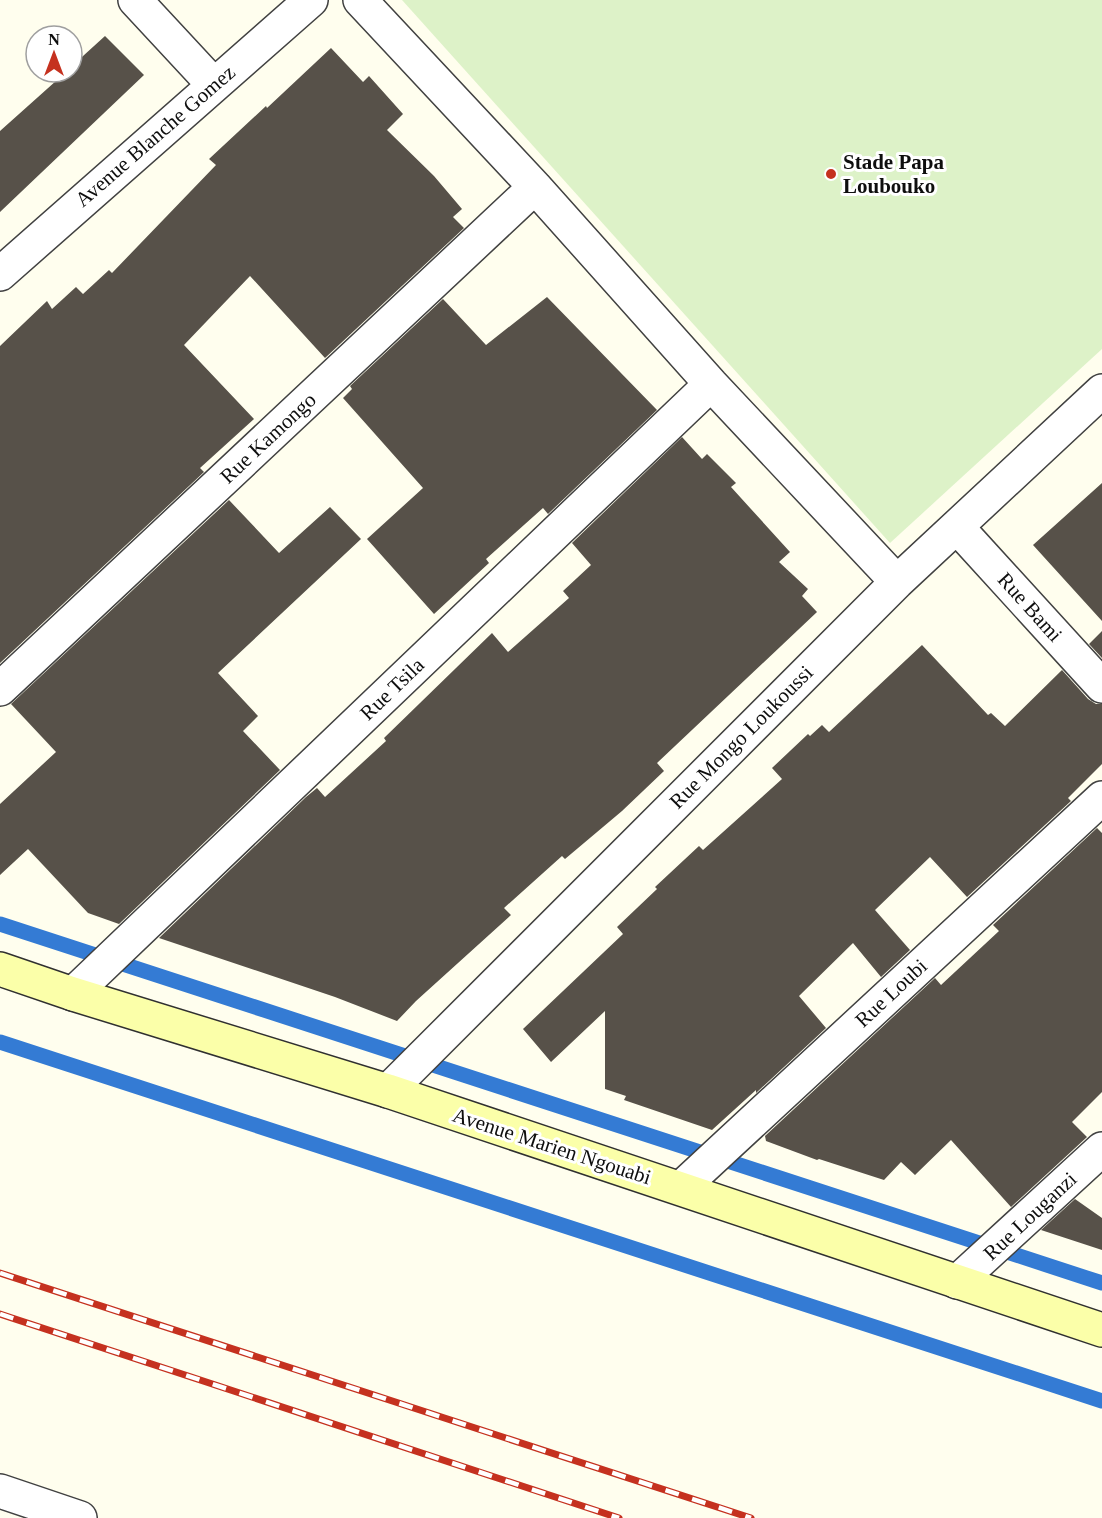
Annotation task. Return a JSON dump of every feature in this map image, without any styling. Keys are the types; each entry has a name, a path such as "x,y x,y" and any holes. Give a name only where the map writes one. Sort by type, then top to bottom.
{"street":[{"path":"135,0 213,84"},
{"name":"Avenue Blanche Gomez","path":"0,274 311,0"},
{"path":"360,0 535,187 711,384 897,582"},
{"name":"Rue Kamongo","path":"0,689 535,187"},
{"name":"Rue Tsila","path":"73,994 711,384"},
{"name":"Rue Mongo Loukoussi","path":"388,1091 897,582 1102,391"},
{"name":"Rue Bami","path":"957,527 1102,686"},
{"name":"Rue Loubi","path":"681,1188 1102,798"},
{"name":"Avenue Marien Ngouabi","path":"0,969 73,994 388,1091 1102,1330"},
{"name":"Rue Louganzi","path":"957,1282 1102,1149"},
{"path":"0,1491 80,1518"}],"green space":[{"name":"Stade Papa Loubouko","path":"402,0 1102,0 1102,349 890,543"}],"building":[{"path":"105,36 144,75 0,212 0,131 53,84 84,84 84,55"},
{"path":"331,48 363,82 369,76 403,114 387,130 434,176 462,209 453,217 464,228 325,358 250,276 184,345 254,419 200,468 204,472 0,663 0,346 47,301 52,309 76,287 83,294 109,270 112,273 216,165 209,159"},
{"path":"547,297 657,410 548,514 543,508 486,559 489,563 434,614 367,539 423,488 343,398 352,389 350,386 443,299 486,345"},
{"path":"682,437 702,459 707,454 736,483 731,487 790,552 779,562 808,589 802,596 817,612 657,763 664,771 622,811 565,859 562,856 504,908 511,915 397,1021 335,997 159,938 306,797 317,788 325,797 386,741 384,738 492,633 508,652 569,598 563,591 591,565 572,543"},
{"path":"1102,483 1102,621 1033,545"},
{"path":"229,500 279,553 330,507 361,539 218,673 258,716 243,731 280,770 119,924 88,913 28,849 0,875 0,804 56,752 11,704"},
{"path":"1102,631 1102,658 1089,644"},
{"path":"922,645 988,715 991,713 1005,726 1062,670 1088,699 1096,704 1102,704 1102,764 1068,798 1071,801 967,897 930,857 875,910 910,950 881,977 853,943 799,996 826,1028 712,1130 624,1100 626,1096 605,1089 605,1011 551,1062 523,1029 623,934 617,927 657,889 655,887 699,846 703,850 782,779 772,768 808,734 810,736 822,725 829,732"},
{"path":"1097,828 1102,833 1102,1092 1072,1122 1087,1137 1011,1207 951,1140 915,1175 901,1162 884,1180 817,1160 766,1141 765,1136 935,978 941,985 999,931 993,925"},
{"path":"1075,1199 1102,1218 1102,1250 1041,1230"}],"waterway":[{"path":"0,924 1102,1283"},
{"path":"0,1042 1102,1401"}],"railway":[{"path":"0,1273 751,1518"},
{"path":"0,1314 619,1518"}],"place":[{"name":"Stade Papa Loubouko","path":"831,174"}]}
